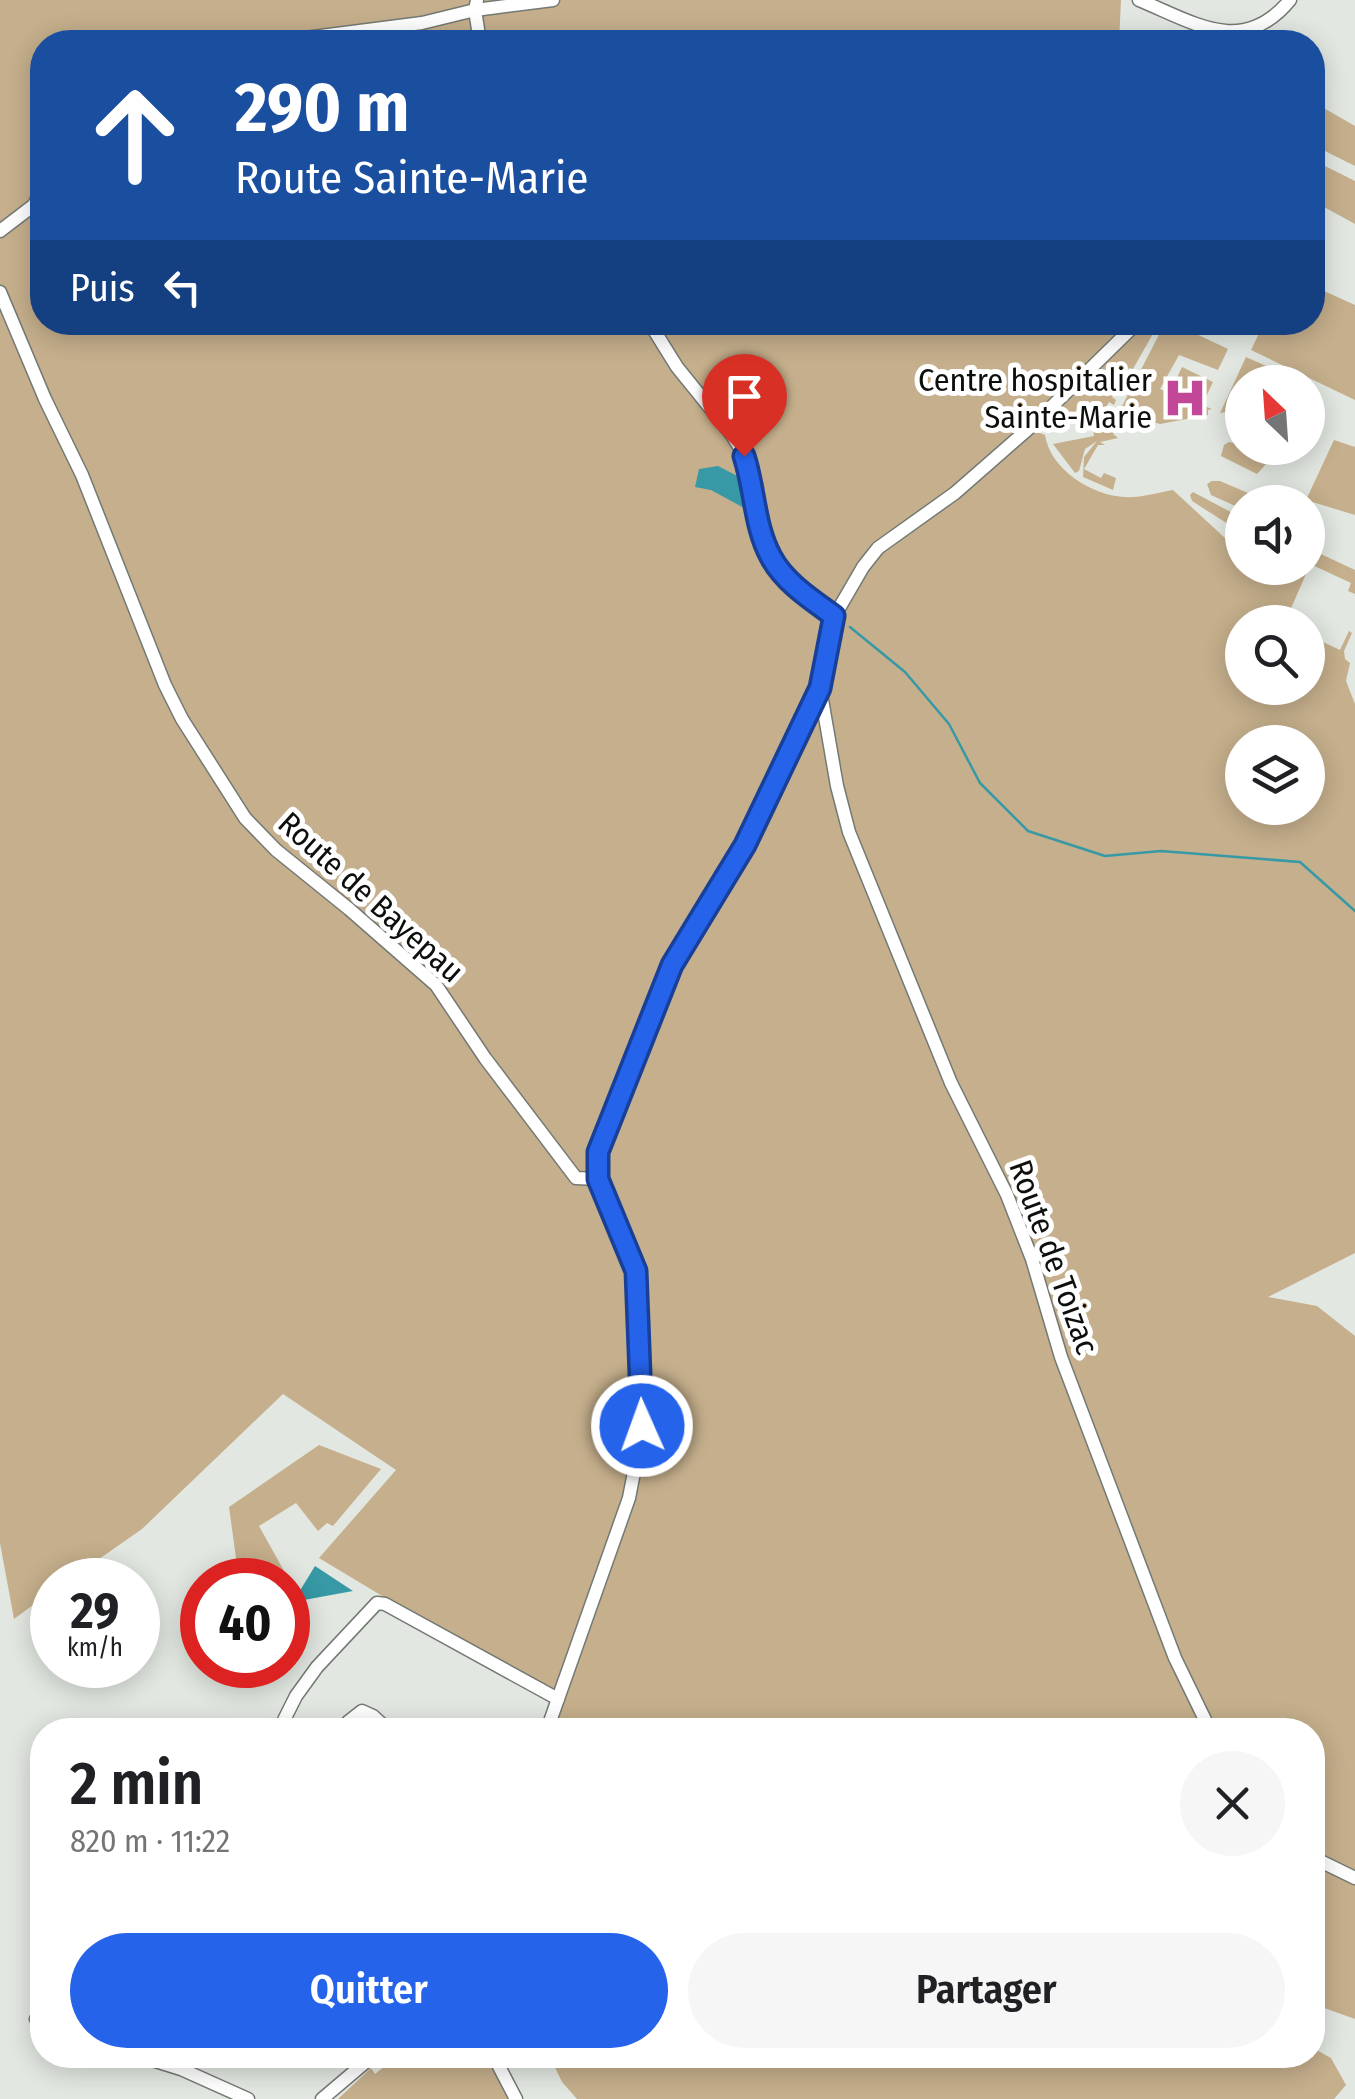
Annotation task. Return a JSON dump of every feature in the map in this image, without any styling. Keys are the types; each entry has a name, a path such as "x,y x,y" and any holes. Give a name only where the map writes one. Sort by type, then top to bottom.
{"street":[{"path":"1140,0 1213,30"},
{"path":"1250,30 1290,0"},
{"path":"373,30 422,24 476,5 543,1"},
{"path":"476,5 479,30"},
{"path":"0,232 30,207"},
{"name":"Route de Bayepau","path":"0,292 82,475 165,685 245,818 276,850 436,986 484,1058 576,1178 598,1179"},
{"path":"657,335 744,456 771,558 804,594 834,616"},
{"path":"551,1718 629,1498 642,1426 636,1271 598,1179 598,1152 633,1058 672,965 745,845 820,688 834,616 878,548 955,493 1049,410 1125,335"},
{"name":"Route de Toizac","path":"820,688 849,832 951,1082 1007,1194 1062,1356 1175,1658 1204,1718"},
{"path":"285,1718 312,1673 377,1603 558,1699"},
{"path":"353,1718 362,1711 375,1718"},
{"path":"1325,1863 1355,1878"},
{"path":"177,2068 248,2099"},
{"path":"322,2099 359,2068"},
{"path":"500,2068 516,2099"}],"shaded area":[{"path":"0,0 1121,0 1120,30 30,30 30,335 1117,335 1022,425 1007,454 1035,431 1045,435 1063,469 1098,491 1130,497 1173,490 1225,538 1225,585 1301,585 1292,605 1225,605 1225,705 1325,705 1325,643 1340,650 1349,631 1352,633 1344,651 1350,663 1346,681 1355,704 1355,1253 1268,1297 1317,1306 1355,1336 1355,2019 1325,2008 1325,1718 546,1718 555,1690 442,1632 319,1558 396,1470 283,1394 142,1529 100,1558 30,1558 30,1607 14,1619 0,1543"},
{"path":"1325,109 1355,126 1355,166 1325,151"},
{"path":"1325,166 1355,181 1355,224 1325,208"},
{"path":"1325,291 1355,305 1355,400 1325,386 1325,365 1282,365 1251,350 1258,335 1325,335"},
{"path":"1135,335 1152,335 1112,397 1116,400 1114,405 1109,402 1099,420 1094,421 1092,415 1050,424 1051,429 1043,424"},
{"path":"1159,335 1198,335 1228,349 1218,370 1179,355 1160,389 1170,393 1182,367 1213,382 1202,405 1212,409 1208,415 1160,424 1144,419 1125,423 1118,414"},
{"path":"1246,357 1264,365 1242,365"},
{"path":"1120,426 1113,434 1118,438 1100,442 1105,445 1098,445 1084,469 1101,478 1104,473 1116,478 1113,490 1083,477 1084,457 1097,441 1085,449 1075,473 1053,444 1094,436 1093,429"},
{"path":"1334,440 1355,447 1355,515 1325,506 1325,485 1313,485"},
{"path":"1239,465 1265,465 1257,474"},
{"path":"1220,481 1229,485 1225,485 1225,501 1211,495 1207,484"},
{"path":"1193,492 1225,509 1225,522 1192,501"},
{"path":"1325,556 1355,570 1355,594 1348,591 1351,583 1325,571"},
{"path":"319,1445 381,1469 333,1526 327,1523 318,1531 296,1503 259,1526 277,1558 236,1558 229,1507"},
{"path":"1325,2055 1331,2058 1346,2085 1334,2099 577,2099 555,2068 1325,2068"},
{"path":"371,2068 375,2074 383,2068 494,2068 510,2099 338,2099"}],"water":[{"path":"718,466 747,481 746,509 711,490 695,487 699,469"},
{"path":"315,1566 353,1591 310,1599 310,1574"}],"waterway":[{"path":"850,627 905,672 949,724 980,783 1028,831 1105,856 1161,851 1300,862 1355,911"}],"place":[{"name":"Centre hospitalier Sainte-Marie","path":"1185,398"}],"route":[{"path":"642,1426 636,1271 598,1179 598,1152 672,965 745,845 820,688 834,616 804,594 771,558 744,456"}]}
